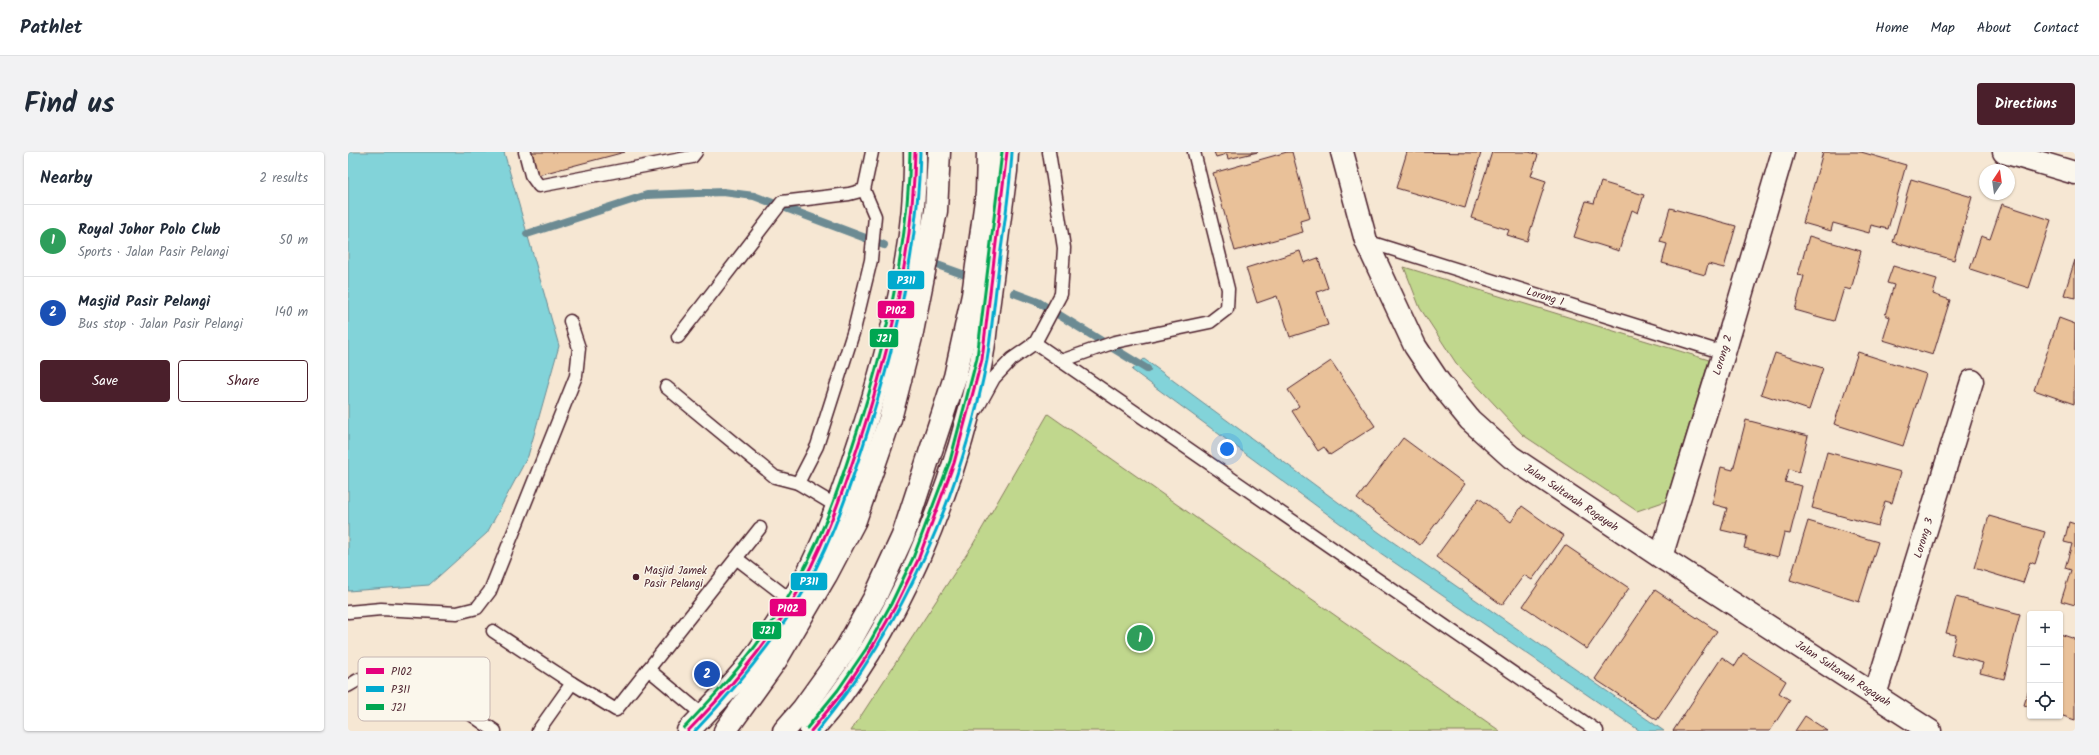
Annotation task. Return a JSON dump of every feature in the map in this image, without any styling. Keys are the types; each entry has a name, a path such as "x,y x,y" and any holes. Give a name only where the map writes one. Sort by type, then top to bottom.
{"main road":[{"path":"696,723 746,667 792,601 818,552 838,507 880,377 897,299 908,244 916,187 915,152"},
{"path":"725,731 776,660 826,575 855,520 890,419 910,337 936,211 939,152"},
{"path":"784,731 803,709 846,649 875,597 903,536 955,377 977,264 987,193 988,152"},
{"path":"811,731 834,706 889,617 919,555 946,491 965,430 980,365 1006,171 1006,152"},
{"name":"Jalan Sultanah Rogayah","path":"1342,152 1366,241 1415,346 1439,382 1470,420 1511,457 1661,557 1930,731"},
{"name":"Lorong 2","path":"1661,557 1724,353 1782,152"},
{"path":"2004,152 2075,173"},
{"name":"Lorong 3","path":"1876,695 1972,381"}],"lane":[{"path":"525,152 531,175 539,186 692,157 696,152"},
{"path":"798,483 818,446 854,330 871,260 875,216 864,190 872,152"},
{"path":"965,430 994,378 1012,359 1035,343 1061,294 1064,248 1048,152"},
{"path":"1061,361 1115,342 1210,322 1227,309 1228,289 1194,152"},
{"path":"678,338 782,202 864,190"},
{"name":"Lorong 1","path":"1366,241 1724,353"},
{"path":"348,612 381,609 457,614 477,608 490,591 576,376 579,348 570,321"},
{"path":"1035,343 1598,731"},
{"path":"666,387 775,477 798,483 838,507"},
{"path":"493,631 616,710 760,528"},
{"path":"736,558 792,601"},
{"path":"648,669 696,723"},
{"path":"348,686 358,681"},
{"path":"538,731 572,683"},
{"path":"480,721 495,731"}],"green space":[{"path":"1404,267 1709,360 1666,501 1637,511 1523,435 1456,363 1420,308"},
{"path":"1048,414 1500,731 851,731 972,546"}],"water":[{"path":"348,152 504,152 559,346 528,456 487,533 429,585 348,591"},
{"path":"1144,359 1380,533 1664,731 1640,731 1379,552 1132,370"}],"building":[{"path":"532,152 625,152 538,175"},
{"path":"1214,152 1258,152 1228,159 1227,154 1216,157"},
{"path":"1287,152 1292,152 1310,218 1300,221 1303,232 1235,251 1213,173"},
{"path":"1407,152 1481,153 1465,208 1396,188"},
{"path":"1492,152 1529,152 1538,155 1531,176 1546,181 1527,241 1507,235 1509,230 1471,218"},
{"path":"1823,152 1861,152 1906,165 1888,229 1871,225 1869,233 1833,223 1831,231 1803,223"},
{"path":"1911,179 1972,197 1954,260 1893,242"},
{"path":"1601,182 1644,195 1638,213 1632,210 1619,251 1574,237 1586,201 1594,203"},
{"path":"2002,204 2051,220 2029,288 1970,269 1981,236 1990,239"},
{"path":"1670,208 1736,226 1724,268 1708,264 1705,275 1662,263 1667,244 1660,242"},
{"path":"1809,236 1861,251 1851,290 1844,288 1834,321 1795,310 1804,276 1798,275"},
{"path":"1300,251 1304,263 1318,258 1328,288 1317,292 1328,325 1290,337 1277,296 1257,303 1246,268"},
{"path":"2075,260 2075,298 2064,295"},
{"path":"1893,266 1937,279 1933,294 1950,300 1933,355 1883,340 1890,317 1885,315 1894,285 1887,283"},
{"path":"2059,318 2075,324 2074,404 2034,390"},
{"path":"1858,352 1926,374 1903,446 1834,424"},
{"path":"1775,353 1823,368 1809,410 1761,394"},
{"path":"1331,361 1375,426 1330,455 1324,447 1318,451 1292,411 1299,406 1288,390"},
{"path":"1746,420 1808,436 1799,472 1789,469 1785,482 1802,486 1790,534 1784,533 1778,557 1744,548 1747,536 1721,530 1727,508 1712,504 1721,467 1733,470"},
{"path":"1403,438 1465,484 1420,545 1357,499"},
{"path":"1827,452 1901,472 1892,503 1885,501 1878,526 1812,508"},
{"path":"1479,498 1511,522 1522,506 1564,536 1532,580 1524,575 1502,605 1436,557"},
{"path":"1989,516 2045,532 2035,564 2030,562 2023,583 1974,568"},
{"path":"1808,521 1878,542 1859,602 1790,580"},
{"path":"2069,522 2075,524 2075,605 2061,601 2071,570 2065,568 2072,544 2064,542"},
{"path":"1565,545 1629,588 1587,649 1523,606"},
{"path":"1655,590 1717,631 1657,720 1595,679"},
{"path":"1956,597 2020,614 2004,679 1980,673 1983,663 1951,655 1956,635 1946,633"},
{"path":"2063,635 2075,639 2075,720 2063,716"},
{"path":"1743,653 1786,681 1779,693 1790,700 1770,731 1673,731 1722,657 1735,666"},
{"path":"2027,696 2027,706 2024,705"},
{"path":"1805,716 1828,731 1795,731"}],"waterway":[{"path":"527,234 647,195 723,192 754,196 884,245"},
{"path":"929,262 968,276"},
{"path":"1014,293 1038,302 1147,369"}],"transit line":[{"name":"J21","path":"684,728 727,682 776,617 808,562 825,523 840,484 865,408 885,336 900,263 905,226 910,152"},
{"name":"P102","path":"688,731 744,670 781,620 812,565 837,506 870,410 890,337 898,301 910,227 915,152"},
{"name":"P311","path":"695,731 749,670 785,621 817,567 842,509 874,413 894,339 915,228 920,152"},
{"name":"J21","path":"807,728 838,690 866,649 891,604 913,558 950,461 977,358 1002,152"},
{"name":"P102","path":"811,731 842,693 870,651 895,607 918,560 954,463 982,359 1007,152"},
{"name":"P311","path":"817,731 848,690 877,647 902,602 925,556 945,508 962,460 976,410 987,360 1012,152"}],"place":[{"name":"Masjid Jamek Pasir Pelangi","path":"636,577"},
{"name":"Royal Johor Polo Club","path":"1140,638"},
{"name":"Masjid Pasir Pelangi","path":"707,674"}]}
